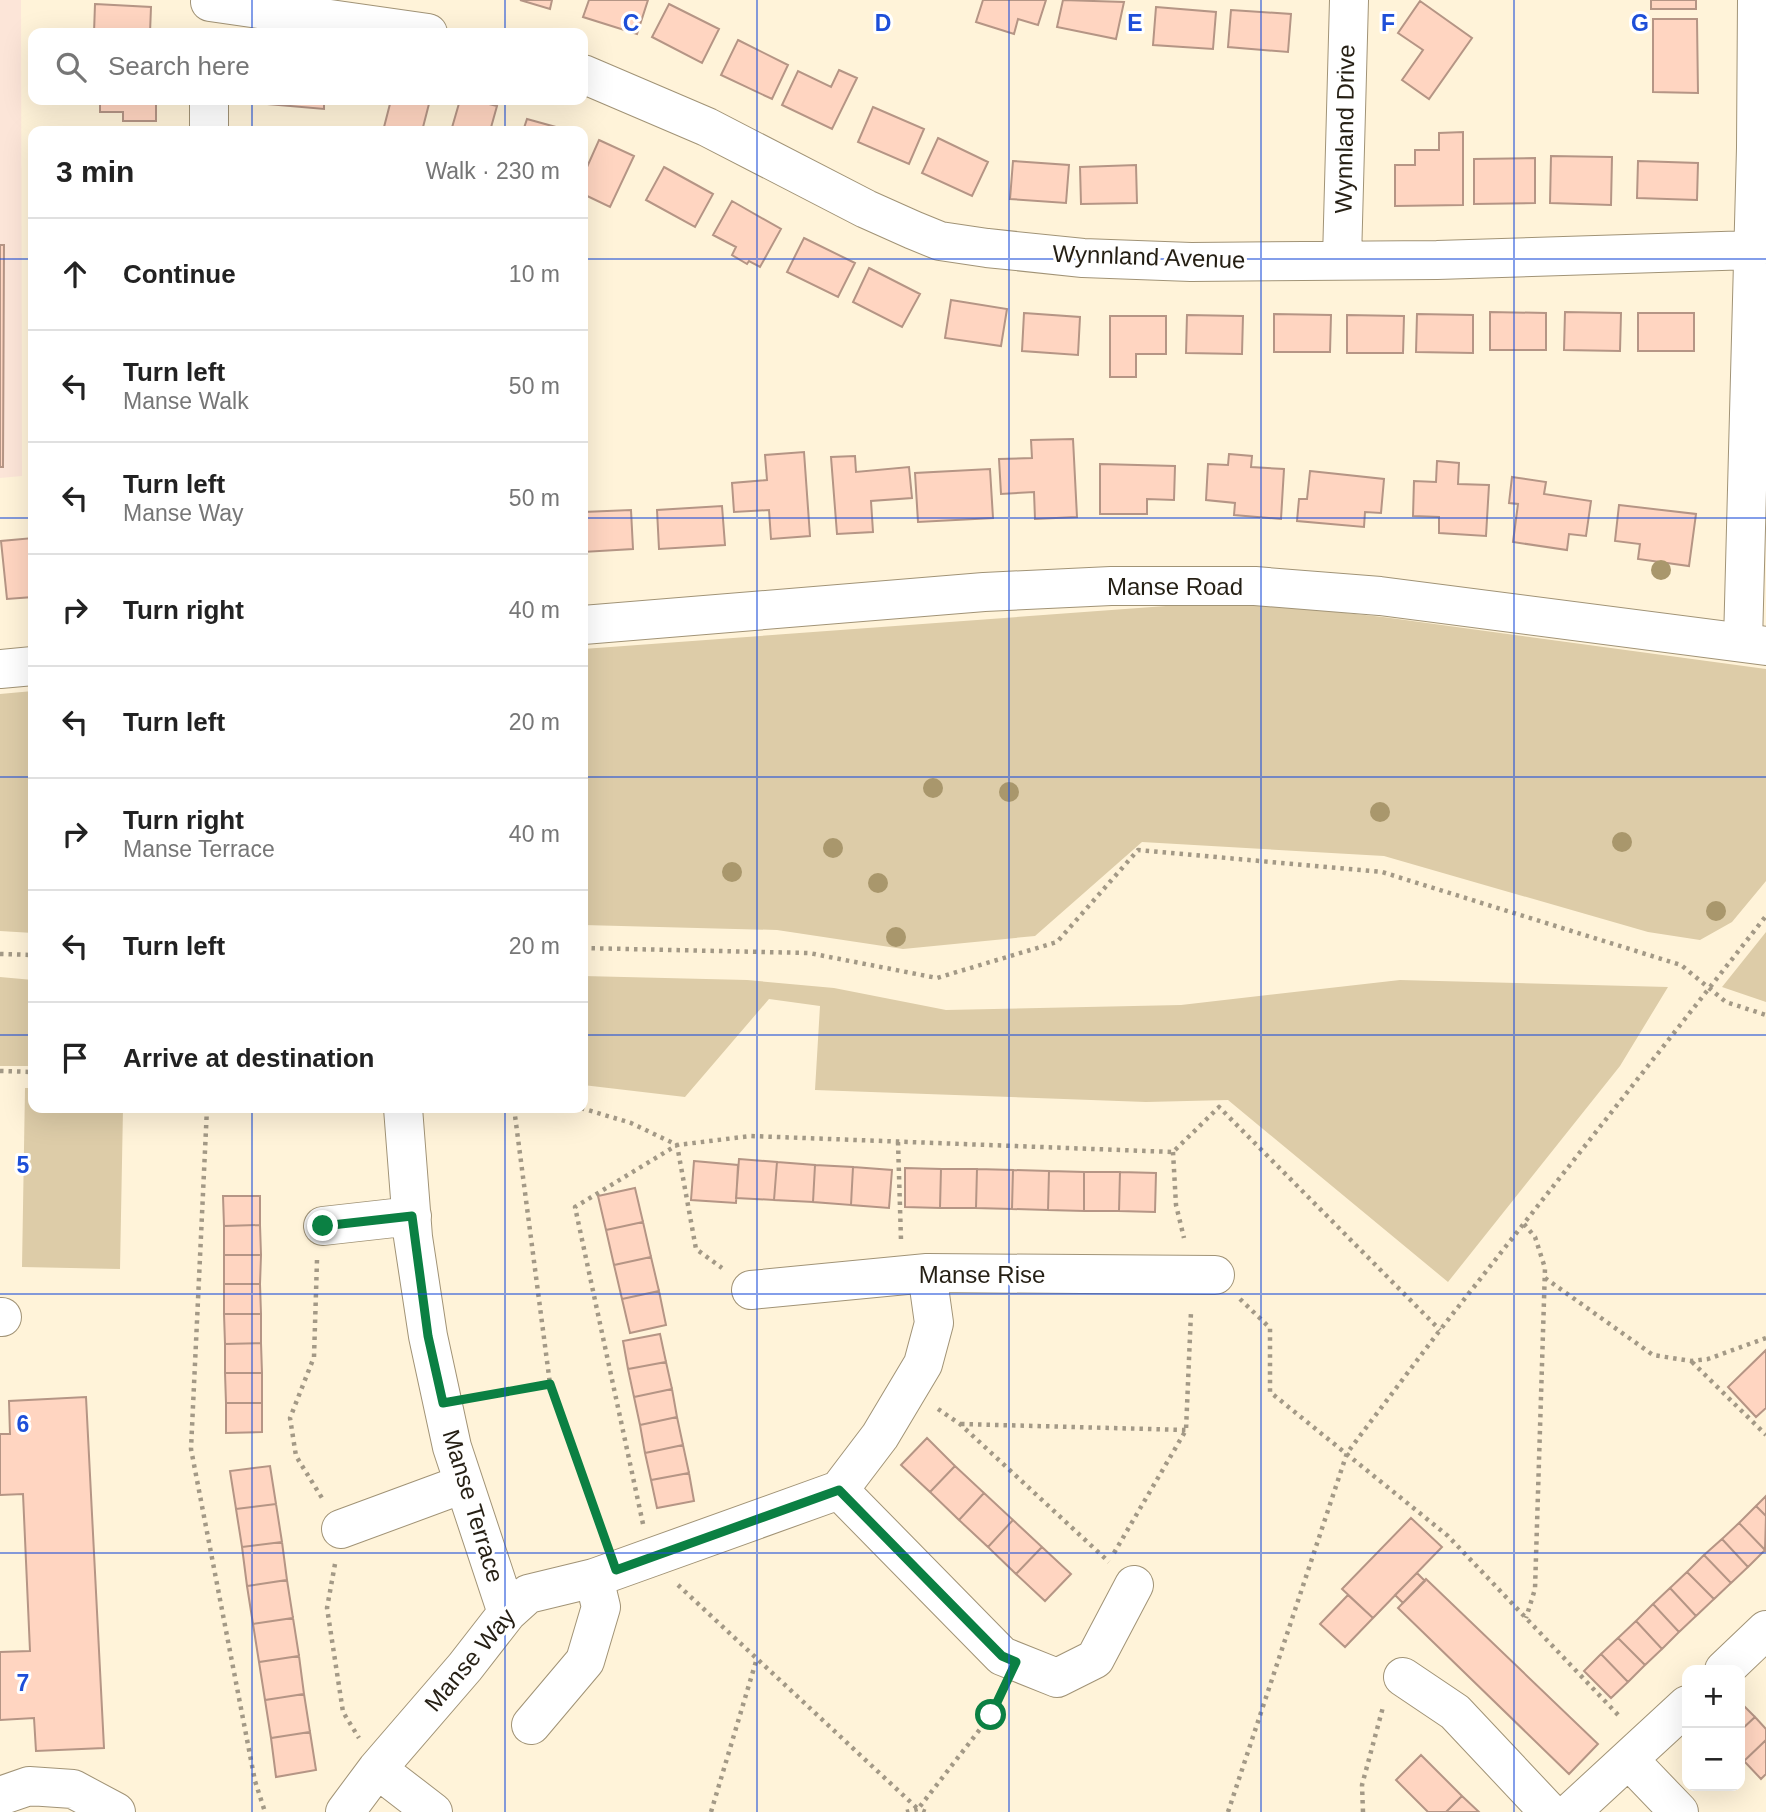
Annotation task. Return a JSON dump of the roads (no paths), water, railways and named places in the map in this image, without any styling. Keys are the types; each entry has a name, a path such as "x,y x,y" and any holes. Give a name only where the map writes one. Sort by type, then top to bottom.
{"street":[{"name":"Wynnland Drive","path":"1342,259 1349,0"},
{"path":"1754,644 1753,250 1757,0"},
{"path":"210,12 376,28"},
{"name":"Wynnland Avenue","path":"588,76 707,127 866,209 940,240 987,248 1083,258 1191,262 1437,260 1753,250"},
{"path":"209,105 209,126"},
{"name":"Manse Road","path":"588,625 984,592 1111,586 1255,586 1380,596 1754,644"},
{"path":"0,669 28,666"},
{"name":"Manse Terrace","path":"403,1113 412,1216 428,1336 463,1484 507,1614"},
{"path":"323,1226 412,1216"},
{"path":"915,1274 934,1323 923,1364 880,1436 839,1490 1002,1656 1057,1678 1095,1659 1121,1574"},
{"name":"Manse Rise","path":"751,1290 915,1274 1204,1275"},
{"path":"341,1529 463,1484"},
{"name":"Manse Way","path":"345,1812 377,1769 466,1667 507,1614 528,1594 605,1574 839,1490"},
{"path":"531,1724 585,1661 601,1607 605,1574"},
{"path":"1729,1665 1765,1632"},
{"path":"1404,1676 1455,1712 1549,1812"},
{"path":"1572,1812 1682,1710"},
{"path":"1638,1752 1679,1812"},
{"path":"377,1769 433,1812"},
{"path":"0,1796 29,1786 73,1789 117,1812"}]}
